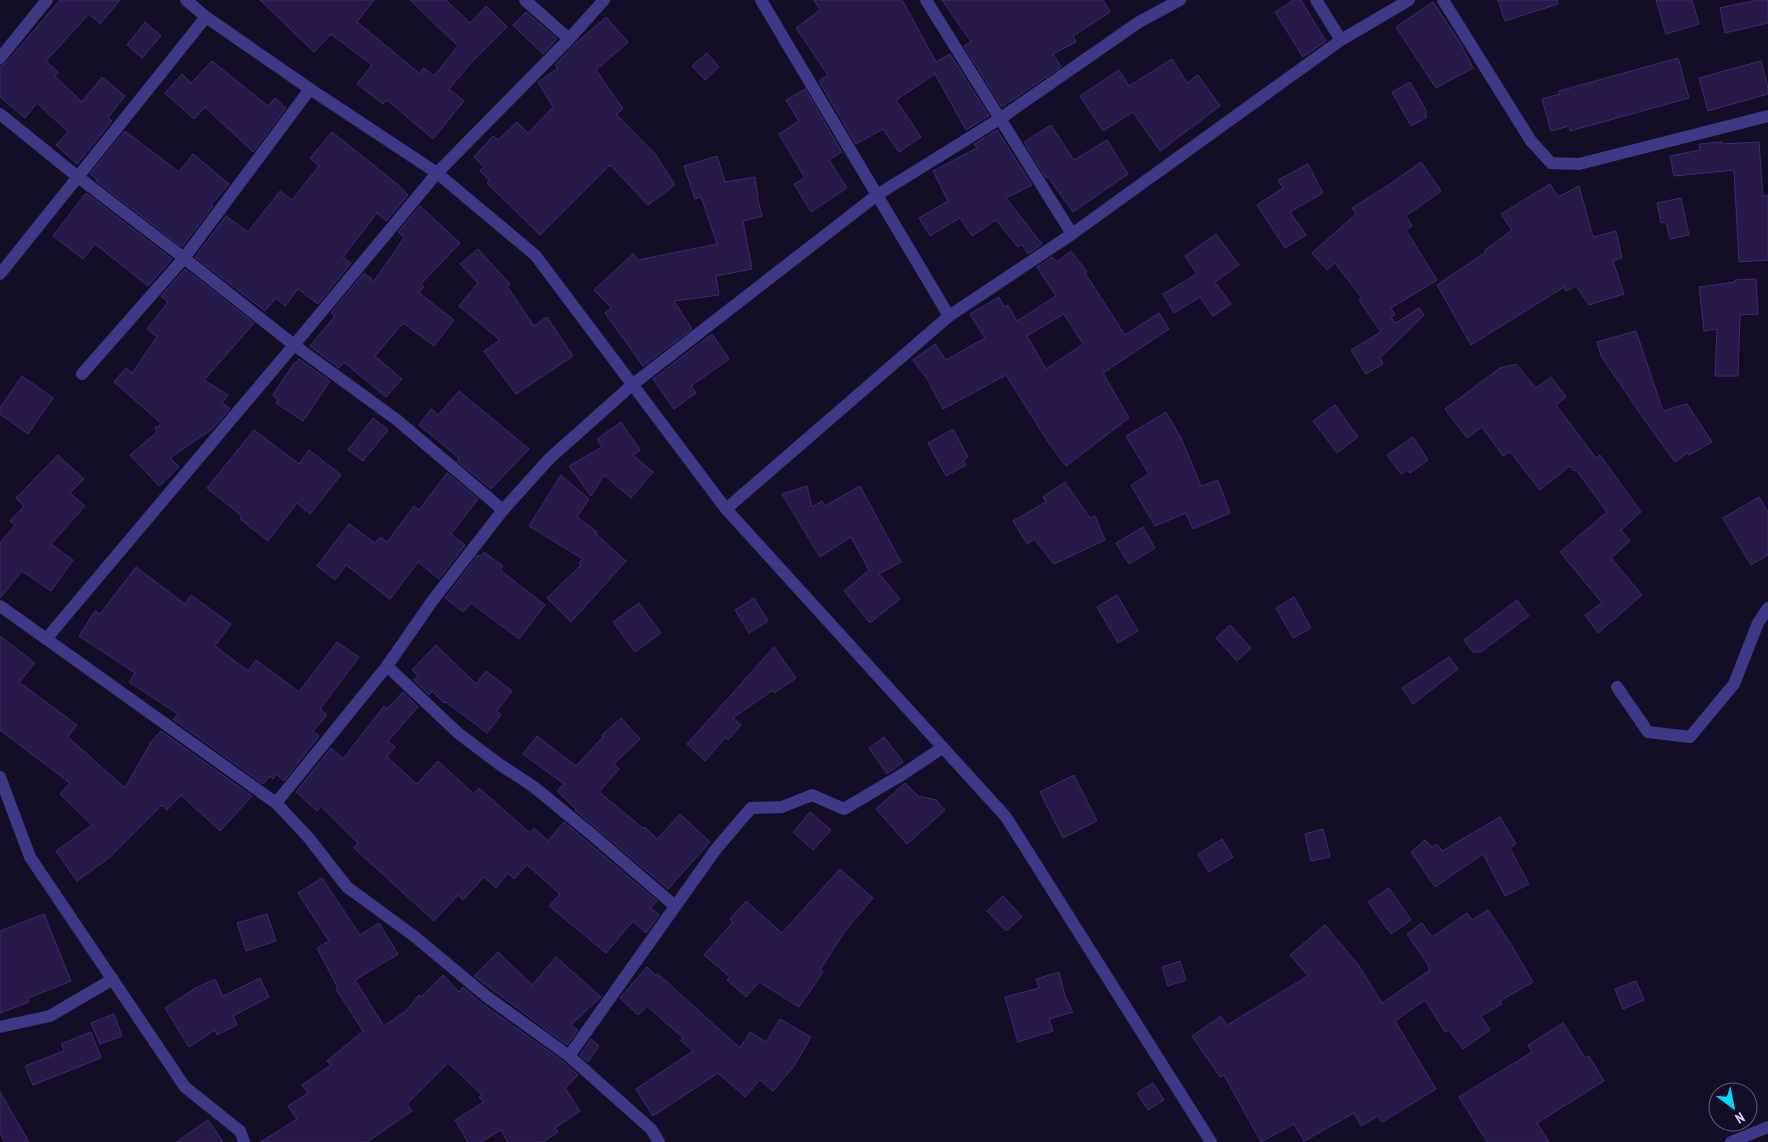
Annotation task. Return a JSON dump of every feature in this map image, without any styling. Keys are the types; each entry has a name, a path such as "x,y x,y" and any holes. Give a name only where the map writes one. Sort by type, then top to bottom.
{"street":[{"path":"0,58 47,0"},
{"path":"186,0 206,17 310,89 437,173 536,255 726,509 1006,817 1211,1142"},
{"path":"525,0 569,39"},
{"path":"46,639 437,173 569,39 604,0"},
{"path":"761,0 949,316"},
{"path":"926,0 1072,234"},
{"path":"276,803 387,666 433,600 503,510 550,458 632,385 877,195 1001,118 1139,22 1180,0"},
{"path":"1316,0 1341,40"},
{"path":"726,509 949,316 1072,234 1341,40 1409,0"},
{"path":"1443,0 1531,141 1551,163 1579,164 1768,116"},
{"path":"0,274 206,17"},
{"path":"82,374 184,258 310,89"},
{"path":"0,114 78,178 184,258 294,345 398,420 503,510"},
{"path":"0,606 276,803 308,837 347,887 414,936 486,996 569,1056 651,1129 659,1142"},
{"path":"1617,687 1648,732 1690,737 1734,684 1758,623 1768,608"},
{"path":"387,666 458,733 534,787 675,906"},
{"path":"569,1056 716,849 751,808 782,807 812,795 844,809 942,748"},
{"path":"0,777 30,857 185,1086 240,1131 244,1142"},
{"path":"0,1028 50,1016 113,979"},
{"path":"1731,1142 1768,1126"}],"building":[{"path":"60,0 120,0 100,24 89,14 46,61 58,72 55,76 82,102 102,77 125,96 108,118 112,121 77,164 56,145 68,132 37,103 25,118 0,97 0,66 6,63"},
{"path":"260,0 374,0 357,22 419,73 424,68 434,76 458,46 410,0 446,0 470,23 486,6 507,27 470,64 449,89 464,101 433,139 387,100 383,104 357,84 372,65 331,34 314,52"},
{"path":"814,0 902,0 936,62 950,54 989,116 966,130 935,74 896,100 921,137 899,152 883,129 856,144 819,81 828,75 796,28 820,10"},
{"path":"942,0 1103,0 1110,12 1073,36 1076,42 1053,54 1061,67 1002,107 964,46 971,42"},
{"path":"1294,0 1301,0 1326,41 1303,57 1275,12"},
{"path":"1498,0 1557,0 1558,4 1505,21"},
{"path":"1656,0 1692,0 1699,24 1666,34"},
{"path":"1757,0 1768,0 1768,23 1725,33 1720,8"},
{"path":"1433,2 1461,44 1473,68 1436,88 1396,27"},
{"path":"526,12 557,39 543,54 513,25"},
{"path":"606,17 628,42 596,70 623,109 616,114 656,155 675,185 648,205 610,165 540,235 487,183 489,180 480,171 484,167 474,157 493,136 498,140 517,122 528,133 553,107 538,82 558,68 555,65 577,42"},
{"path":"145,22 161,36 142,58 127,45"},
{"path":"707,53 719,67 705,80 692,66"},
{"path":"1678,58 1689,98 1570,131 1569,126 1551,131 1542,99 1560,94 1559,91"},
{"path":"1172,59 1187,83 1198,75 1220,106 1160,151 1133,112 1103,131 1080,96 1119,70 1129,86"},
{"path":"212,61 268,106 275,98 286,108 253,152 205,107 194,119 165,93 182,74 191,83"},
{"path":"1761,61 1768,94 1708,111 1699,78"},
{"path":"1410,82 1426,110 1426,118 1411,126 1392,92"},
{"path":"805,89 842,152 829,160 847,188 811,212 794,184 805,178 779,134 799,121 786,100"},
{"path":"1051,125 1074,160 1107,140 1128,174 1073,212 1048,177 1046,178 1024,142"},
{"path":"997,130 1032,185 1006,198 1042,244 1028,254 1022,244 1018,247 996,220 972,236 960,218 930,236 919,218 948,201 933,171 977,148 974,144"},
{"path":"125,131 179,172 193,154 229,184 211,205 213,206 182,247 96,181 97,179 90,174"},
{"path":"332,132 408,195 386,221 377,213 343,257 351,263 318,304 298,289 285,306 276,298 265,311 195,257 226,216 248,232 280,191 292,200 319,166 310,158"},
{"path":"1722,142 1722,144 1759,142 1763,196 1768,195 1768,260 1739,262 1734,170 1674,176 1670,156 1700,150 1699,144"},
{"path":"717,156 725,182 755,177 757,197 762,216 743,221 752,269 716,276 719,295 674,301 692,329 643,366 605,313 612,308 594,290 633,254 638,260 717,244 701,197 695,199 684,166"},
{"path":"1421,162 1441,191 1406,216 1412,226 1406,230 1437,280 1391,308 1395,315 1391,318 1396,323 1419,308 1424,315 1380,358 1383,364 1366,374 1351,350 1381,332 1359,300 1362,298 1335,263 1327,270 1312,253 1356,214 1352,208"},
{"path":"1308,164 1323,193 1290,212 1306,235 1285,248 1257,205 1283,188 1278,180"},
{"path":"1550,184 1558,197 1579,186 1593,237 1616,231 1622,258 1613,261 1624,294 1589,305 1576,286 1566,291 1564,287 1471,345 1437,285 1486,252 1485,250 1512,230 1501,214"},
{"path":"86,193 172,259 148,286 95,244 83,259 53,236"},
{"path":"1681,198 1689,235 1670,239 1666,222 1661,223 1657,203"},
{"path":"420,206 460,243 421,284 424,287 419,293 454,320 434,346 403,323 375,356 402,379 386,397 344,362 339,368 310,346 335,316 331,313 364,273 374,281 404,238 398,232"},
{"path":"1216,234 1239,265 1215,282 1231,304 1213,316 1200,297 1174,313 1163,294 1197,274 1185,256"},
{"path":"478,249 510,284 507,286 534,326 547,317 573,356 516,394 484,351 500,340 459,306 478,283 460,264"},
{"path":"1071,251 1087,272 1085,273 1125,335 1159,313 1169,329 1103,373 1129,418 1066,466 1048,442 1006,375 943,409 928,380 913,360 935,344 946,360 985,338 970,314 999,297 1004,307 1008,305 1017,321 1056,296 1037,267 1052,257 1057,262","holes":["1064,314 1083,344 1046,369 1027,336"]},
{"path":"185,269 254,323 204,380 228,395 222,403 230,409 212,429 170,458 179,467 159,486 130,455 157,432 155,428 162,424 114,382 126,368 132,373 157,337 147,329 168,302 161,296"},
{"path":"1756,279 1758,314 1740,315 1738,376 1715,376 1717,329 1704,331 1699,287 1735,282 1735,280"},
{"path":"1636,331 1663,411 1687,404 1712,442 1689,455 1687,453 1675,462 1601,356 1597,342"},
{"path":"712,334 729,359 691,386 696,393 674,409 653,379"},
{"path":"299,359 330,381 303,421 276,403 278,400 273,395 294,363"},
{"path":"1516,364 1536,388 1551,377 1566,397 1556,405 1596,458 1600,455 1641,512 1621,530 1630,541 1611,558 1642,595 1598,633 1585,615 1602,603 1560,552 1607,512 1576,470 1574,471 1570,466 1540,490 1510,452 1503,456 1482,427 1467,438 1445,409 1500,368"},
{"path":"22,376 53,398 28,434 0,414 0,408"},
{"path":"459,391 529,449 491,489 457,461 459,458 419,425 431,409 438,415"},
{"path":"1335,405 1358,437 1337,453 1313,421"},
{"path":"1166,412 1181,438 1201,486 1218,480 1230,513 1193,529 1186,513 1155,526 1131,485 1149,474 1126,436"},
{"path":"373,418 388,430 363,461 348,450"},
{"path":"621,422 640,450 633,455 653,472 631,498 604,475 591,496 569,466 602,447 597,439"},
{"path":"953,429 968,457 963,460 966,465 946,476 928,443"},
{"path":"254,430 299,464 309,450 341,475 310,514 297,503 268,541 240,519 242,516 207,488"},
{"path":"1413,437 1428,460 1410,473 1407,470 1401,474 1387,455"},
{"path":"58,455 84,479 70,493 85,506 51,544 73,560 51,591 22,571 0,598 0,543 15,525 10,521 24,506 16,498"},
{"path":"447,473 478,499 451,534 465,545 439,579 418,562 390,599 346,565 335,580 317,566 349,524 375,543 380,537 387,542 414,506 419,510"},
{"path":"561,475 589,499 577,517 597,532 596,534 626,561 571,622 547,598 581,565 579,563 583,559 529,526"},
{"path":"1065,482 1090,518 1095,516 1105,540 1054,564 1034,539 1027,544 1013,521 1046,502 1043,497"},
{"path":"807,486 812,507 822,501 825,506 860,486 901,562 879,574 900,599 870,623 844,591 869,570 851,537 820,557 782,494"},
{"path":"1759,497 1768,512 1768,555 1751,565 1723,518"},
{"path":"1143,527 1155,548 1129,564 1116,543"},
{"path":"484,552 503,566 500,570 545,605 519,639 471,603 463,612 445,598 478,555 480,557"},
{"path":"136,567 185,604 191,595 231,624 215,646 248,671 256,660 299,692 337,642 359,657 320,709 327,715 313,731 319,736 284,781 276,774 273,779 270,776 263,784 173,719 178,714 129,682 135,673 79,636 95,611 100,614"},
{"path":"1117,595 1138,631 1118,643 1097,607"},
{"path":"1294,597 1311,628 1293,638 1276,608"},
{"path":"754,598 768,621 749,633 735,610"},
{"path":"1517,600 1529,616 1481,652 1473,652 1464,640"},
{"path":"639,603 661,633 635,652 613,622"},
{"path":"1230,625 1251,648 1237,661 1216,638"},
{"path":"0,636 35,663 19,682 77,725 68,737 125,788 151,742 161,731 252,796 220,831 181,795 167,810 162,805 110,857 77,881 56,851 92,825 60,794 70,783 0,730"},
{"path":"436,645 476,684 486,671 512,691 497,711 501,715 487,733 446,702 444,703 432,691 429,695 414,680 418,676 412,670"},
{"path":"774,647 796,678 774,693 773,690 733,718 741,725 728,740 726,737 705,761 687,744"},
{"path":"1449,657 1458,669 1413,704 1402,688"},
{"path":"403,692 418,707 388,741 395,747 387,757 417,784 438,761 474,794 479,788 530,833 534,828 548,841 564,822 657,901 651,908 659,915 646,933 633,921 606,953 549,906 560,894 527,865 514,879 508,873 496,888 484,877 463,900 458,895 434,921 354,848 358,843 321,806 317,811 296,792 331,748 343,759 384,706 387,709"},
{"path":"621,718 640,739 614,764 619,769 599,792 644,829 645,827 657,839 680,814 710,842 668,889 575,810 557,791 564,784 523,754 537,736 576,766 603,737 602,735"},
{"path":"884,737 903,762 887,774 869,748"},
{"path":"1074,775 1097,821 1063,838 1040,792"},
{"path":"905,783 918,796 936,800 945,810 907,844 876,809"},
{"path":"810,812 831,830 813,850 793,832"},
{"path":"1500,817 1516,844 1510,848 1529,884 1505,896 1483,854 1435,887 1411,852 1425,840 1432,847 1437,844 1442,851"},
{"path":"1323,829 1330,857 1311,861 1305,834"},
{"path":"1222,839 1233,857 1209,872 1198,854"},
{"path":"840,869 873,898 845,931 820,970 823,972 799,1007 759,982 746,997 727,980 730,977 704,955 733,922 730,919 746,901 782,933"},
{"path":"322,878 360,935 379,923 398,954 355,980 384,1026 406,1011 419,995 421,997 443,975 459,992 463,987 481,1003 564,1062 578,1075 565,1088 580,1111 555,1128 558,1132 543,1142 508,1142 501,1130 481,1142 468,1142 455,1120 484,1102 479,1097 482,1095 448,1063 407,1104 412,1111 367,1142 261,1142 297,1119 288,1106 308,1093 302,1085 331,1065 327,1061 363,1031 336,989 338,988 317,948 329,941 298,893"},
{"path":"1389,888 1411,920 1391,934 1368,902"},
{"path":"1003,896 1022,917 1006,931 987,911"},
{"path":"1488,910 1533,982 1500,1001 1502,1004 1481,1016 1490,1030 1463,1049 1449,1030 1445,1032 1425,1000 1395,1021 1436,1089 1382,1122 1378,1116 1361,1126 1354,1113 1304,1141 1294,1124 1261,1142 1224,1075 1220,1077 1192,1036 1221,1016 1227,1025 1308,976 1290,955 1325,925 1359,966 1382,1003 1430,970 1407,934 1422,923 1432,937 1467,913 1472,920"},
{"path":"44,914 71,981 28,998 29,1002 0,1013 0,931"},
{"path":"267,914 276,941 246,951 237,923"},
{"path":"498,952 532,985 556,957 601,997 571,1025 578,1030 567,1045 474,976"},
{"path":"1180,961 1186,980 1168,986 1162,967"},
{"path":"647,967 655,975 658,974 740,1048 750,1032 766,1042 780,1019 811,1037 794,1066 773,1091 760,1080 745,1097 718,1073 653,1116 636,1089 693,1051 681,1041 683,1038 647,1006 638,1015 620,998"},
{"path":"1059,972 1065,996 1073,1012 1049,1019 1053,1031 1018,1042 1005,997 1039,988 1036,979"},
{"path":"260,978 269,997 233,1016 237,1025 217,1035 215,1030 189,1047 165,1008 194,989 215,979 223,996"},
{"path":"1636,981 1644,1000 1623,1009 1615,989"},
{"path":"114,1014 122,1036 100,1044 91,1023"},
{"path":"1563,1023 1585,1058 1589,1056 1604,1081 1537,1123 1549,1142 1487,1142 1459,1097 1532,1052 1528,1045"},
{"path":"91,1032 101,1058 33,1085 25,1066 64,1051 61,1044"},
{"path":"591,1039 599,1046 588,1062 580,1055"},
{"path":"1153,1083 1164,1100 1148,1110 1137,1093"},
{"path":"0,1092 29,1142 4,1142 0,1132"},
{"path":"208,1120 223,1142 176,1142"}]}
